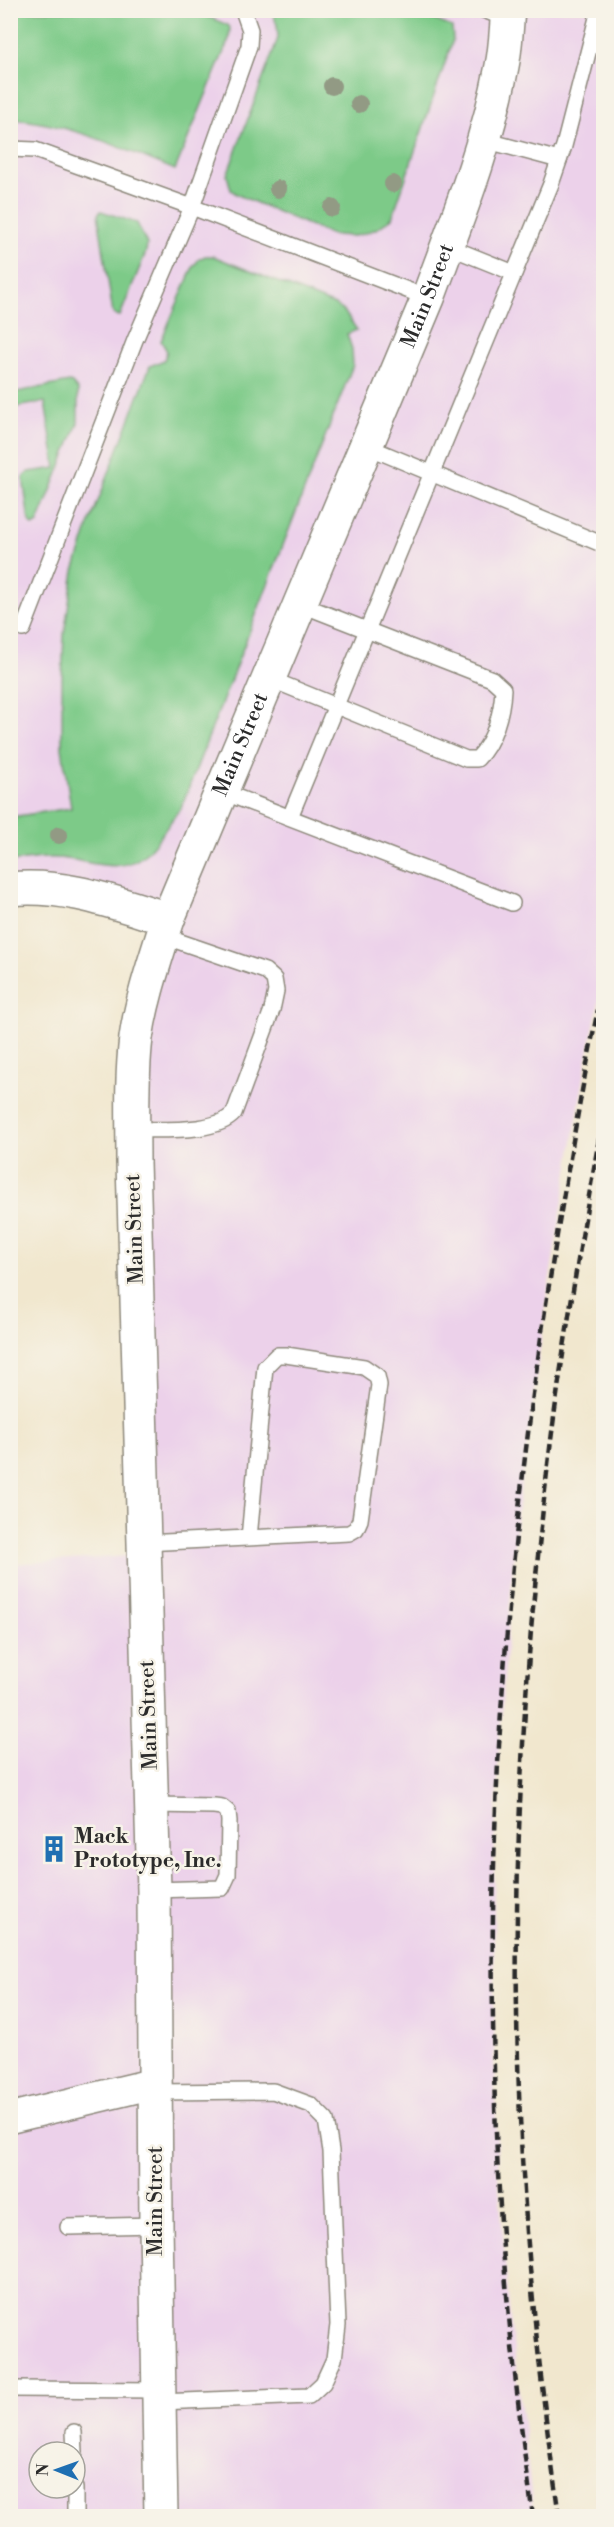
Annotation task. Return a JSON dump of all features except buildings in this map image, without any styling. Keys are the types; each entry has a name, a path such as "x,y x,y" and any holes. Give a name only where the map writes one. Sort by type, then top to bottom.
{"main road":[{"name":"Main Street","path":"161,2517 154,1890 133,1130 136,1037 145,993 166,927 428,298 467,195 484,140 503,64 500,13"},
{"path":"10,890 46,888 81,894 166,927"}],"street":[{"path":"10,2118 156,2087"}],"lane":[{"path":"23,629 93,446 192,207 249,46 250,30 243,10"},
{"path":"290,818 559,160 599,10"},
{"path":"484,140 559,160"},
{"path":"10,149 36,150 428,298"},
{"path":"447,246 514,273"},
{"path":"366,446 603,545"},
{"path":"270,679 466,759 477,759 487,749 502,705 503,689 492,679 300,604"},
{"path":"223,792 512,903"},
{"path":"133,1130 210,1126 226,1122 234,1113 272,1010 276,991 274,979 265,971 166,927"},
{"path":"144,1543 249,1538 349,1533 356,1529 360,1520 379,1385 377,1376 371,1370 364,1366 286,1355 277,1355 265,1367 249,1538"},
{"path":"152,1805 222,1807 228,1812 229,1821 228,1875 222,1888 154,1890"},
{"path":"10,2389 159,2396 309,2396 323,2383 334,2359 338,2325 332,2151 326,2120 311,2105 273,2091 156,2087"},
{"path":"68,2227 156,2225"},
{"path":"74,2432 74,2440"},
{"path":"75,2500 75,2517"}],"shaded area":[{"path":"11,11 603,11 603,982 588,1053 549,1283 517,1514 499,1743 494,1860 494,2070 498,2175 509,2308 534,2516 11,2516 11,1564 144,1555 133,1162 168,919 11,890"}],"green space":[{"path":"10,11 194,11 228,25 229,39 175,170 74,131 32,121 11,119"},
{"path":"272,11 412,11 452,27 453,40 392,218 378,228 355,236 332,235 231,190 227,175 278,38 277,25"},
{"path":"101,211 137,223 147,244 146,252 120,316 113,314 98,214"},
{"path":"213,256 335,305 344,311 357,330 347,334 352,349 353,365 181,808 154,845 133,862 112,866 51,858 11,862 11,817 71,808 62,748 62,679 64,634 74,571 90,522 150,366 164,360 167,351 161,341 193,267 199,259"},
{"path":"69,382 78,390 78,423 38,523 33,526 29,522 23,477 29,472 56,468 45,402 16,407 11,402 11,393"}],"railway":[{"path":"533,2516 518,2405 498,2180 494,2068 494,1853 506,1638 529,1424 561,1211 586,1068 604,982"},
{"path":"559,2516 539,2358 529,2252 519,2092 517,1948 520,1805 535,1589 554,1416 604,1111"}],"place":[{"name":"Mack Prototype, Inc.","path":"54,1849"}]}
